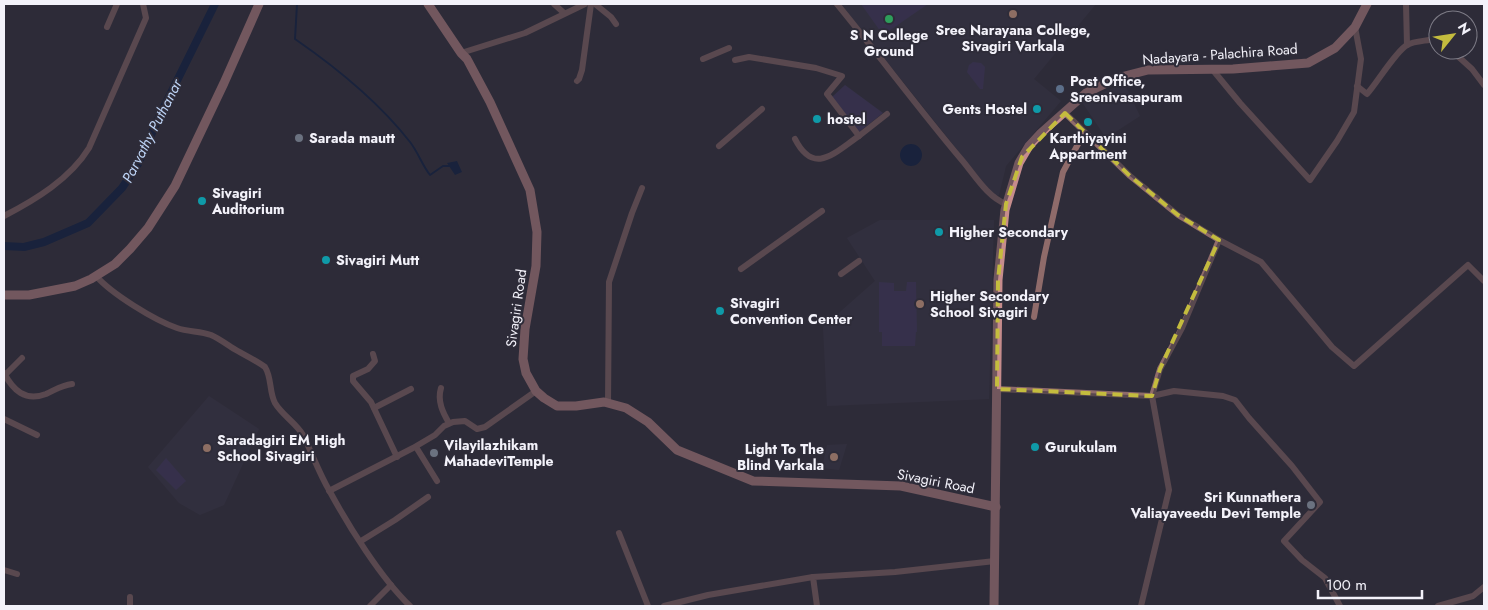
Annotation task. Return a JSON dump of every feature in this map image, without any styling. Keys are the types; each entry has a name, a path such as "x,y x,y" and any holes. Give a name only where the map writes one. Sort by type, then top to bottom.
{"main road":[{"path":"4,295 29,296 75,286 115,264 130,249 148,228 175,186 224,83 258,4"},
{"name":"Sivagiri Road","path":"428,4 467,60 490,102 530,190 537,232 536,266 525,329 523,359 526,373 536,391 557,406 576,406 604,402 626,408 648,422 677,450 753,482 901,486 996,507"},
{"name":"Nadayara - Palachira Road","path":"994,606 998,280 1001,237 1006,204 1019,163 1026,151 1041,133 1086,93 1117,78 1148,70 1212,69 1308,62 1335,48 1355,27 1367,4"}],"street":[{"path":"107,27 117,4"},
{"path":"4,216 50,189 85,156 146,18 143,4"},
{"path":"554,4 564,13"},
{"path":"461,53 525,34 585,4"},
{"path":"577,81 580,79 591,4"},
{"path":"595,4 611,17 616,24"},
{"path":"837,4 985,187 994,197 1006,204"},
{"path":"1406,4 1407,45"},
{"path":"1212,69 1240,103 1310,180 1354,112 1361,59 1355,27"},
{"path":"1358,86 1367,94 1376,85 1397,54 1407,45 1428,40"},
{"path":"703,59 729,48"},
{"path":"736,60 749,57 816,68 842,76 827,94 859,136"},
{"path":"1462,60 1484,85"},
{"path":"719,146 762,109"},
{"path":"1065,113 1130,176 1178,215 1219,240 1261,262 1332,347 1354,366 1468,265 1484,281"},
{"path":"795,139 802,151 815,160 826,158 887,114"},
{"path":"1034,317 1044,257 1063,172 1084,133"},
{"path":"608,403 608,288 613,265 642,188"},
{"path":"741,269 822,210"},
{"path":"1141,606 1169,490 1152,396 1160,369 1182,328 1219,240"},
{"path":"841,274 859,262"},
{"path":"96,276 121,297 151,315 176,328 204,333 218,338 265,367 268,371 272,395 276,405 303,435 329,491 360,541 391,585 410,606"},
{"path":"373,354 375,359 370,366 353,376 353,379 374,408 397,457"},
{"path":"22,358 4,374 17,392 41,396 65,385 72,384"},
{"path":"441,388 441,405 449,423"},
{"path":"374,408 412,389"},
{"path":"997,389 1152,396 1174,391 1216,395 1235,400 1292,466 1320,502 1284,541 1302,560 1325,578 1340,606"},
{"path":"329,491 416,447 449,423 463,421 476,429 482,429 536,391"},
{"path":"4,419 37,435"},
{"path":"416,447 437,482"},
{"path":"360,541 428,497"},
{"path":"619,534 648,606"},
{"path":"664,606 813,577 895,572 995,561"},
{"path":"4,570 18,574"},
{"path":"813,577 817,606"},
{"path":"370,606 391,585"},
{"path":"1438,606 1473,596 1484,587"},
{"path":"130,597 130,606"}],"highlighted area":[{"path":"1065,113 1130,176 1178,215 1219,240 1160,369 1152,396 997,389 998,280 1006,204 1022,157"}],"shaded area":[{"path":"841,4 1096,4 1034,79 1061,101 1006,166 999,195 995,197"},
{"name":"S N College Ground","path":"861,4 928,4 883,35"},
{"path":"973,62 981,63 985,67 983,89 980,89 967,72 969,65"},
{"path":"1124,83 1140,116 1106,138 1082,102"},
{"path":"845,85 883,113 859,132 832,97"},
{"name":"Higher Secondary School Sivagiri","path":"880,220 994,220 989,399 827,406 823,327 875,281 847,238"},
{"path":"879,282 894,283 894,291 906,291 907,282 916,282 917,332 915,346 882,346 882,332 879,332"},
{"name":"Saradagiri EM High School Sivagiri","path":"209,396 259,429 224,505 200,515 179,503 148,467"},
{"name":"Light To The Blind Varkala","path":"847,444 839,470 822,468 827,445"},
{"path":"166,458 186,481 176,490 156,470"}],"water":[{"path":"907,144 915,144 922,151 922,159 915,166 907,166 900,159 900,151"},
{"path":"457,161 462,172 455,175 447,163"}],"waterway":[{"name":"Parvathy Puthanar","path":"4,246 24,247 44,242 88,223 122,188 138,164 215,4"},
{"path":"297,4 295,39 371,99 410,142 430,175 443,166 451,166"}],"place":[{"name":"Sree Narayana College, Sivagiri Varkala","path":"1013,14"},
{"name":"S N College Ground","path":"889,19"},
{"name":"Post Office, Sreenivasapuram","path":"1060,89"},
{"name":"Gents Hostel","path":"1037,109"},
{"name":"hostel","path":"817,119"},
{"name":"Karthiyayini Appartment","path":"1088,122"},
{"name":"Sarada mautt","path":"299,138"},
{"name":"Sivagiri Auditorium","path":"202,201"},
{"name":"Higher Secondary","path":"939,232"},
{"name":"Sivagiri Mutt","path":"326,260"},
{"name":"Higher Secondary School Sivagiri","path":"920,304"},
{"name":"Sivagiri Convention Center","path":"720,311"},
{"name":"Gurukulam","path":"1035,447"},
{"name":"Saradagiri EM High School Sivagiri","path":"207,448"},
{"name":"Vilayilazhikam MahadeviTemple","path":"434,453"},
{"name":"Light To The Blind Varkala","path":"834,457"},
{"name":"Sri Kunnathera Valiayaveedu Devi Temple","path":"1311,505"}]}
